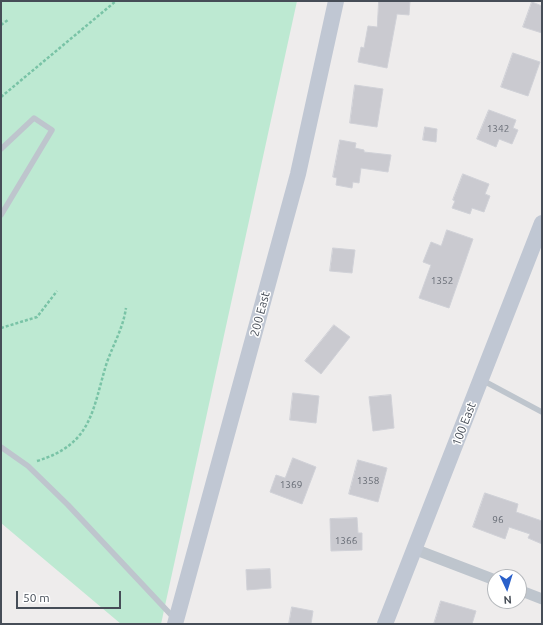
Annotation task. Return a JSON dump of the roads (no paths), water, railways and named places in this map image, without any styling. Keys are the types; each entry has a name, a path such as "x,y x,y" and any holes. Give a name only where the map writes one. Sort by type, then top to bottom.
{"street":[{"name":"200 East","path":"175,622 298,174 336,1"},
{"name":"100 East","path":"385,624 542,224"},
{"path":"414,549 487,577"},
{"path":"527,593 542,599"}],"lane":[{"path":"1,149 34,118 52,130 1,214"},
{"path":"481,379 542,412"},
{"path":"1,447 28,466 79,516 175,622"}]}
